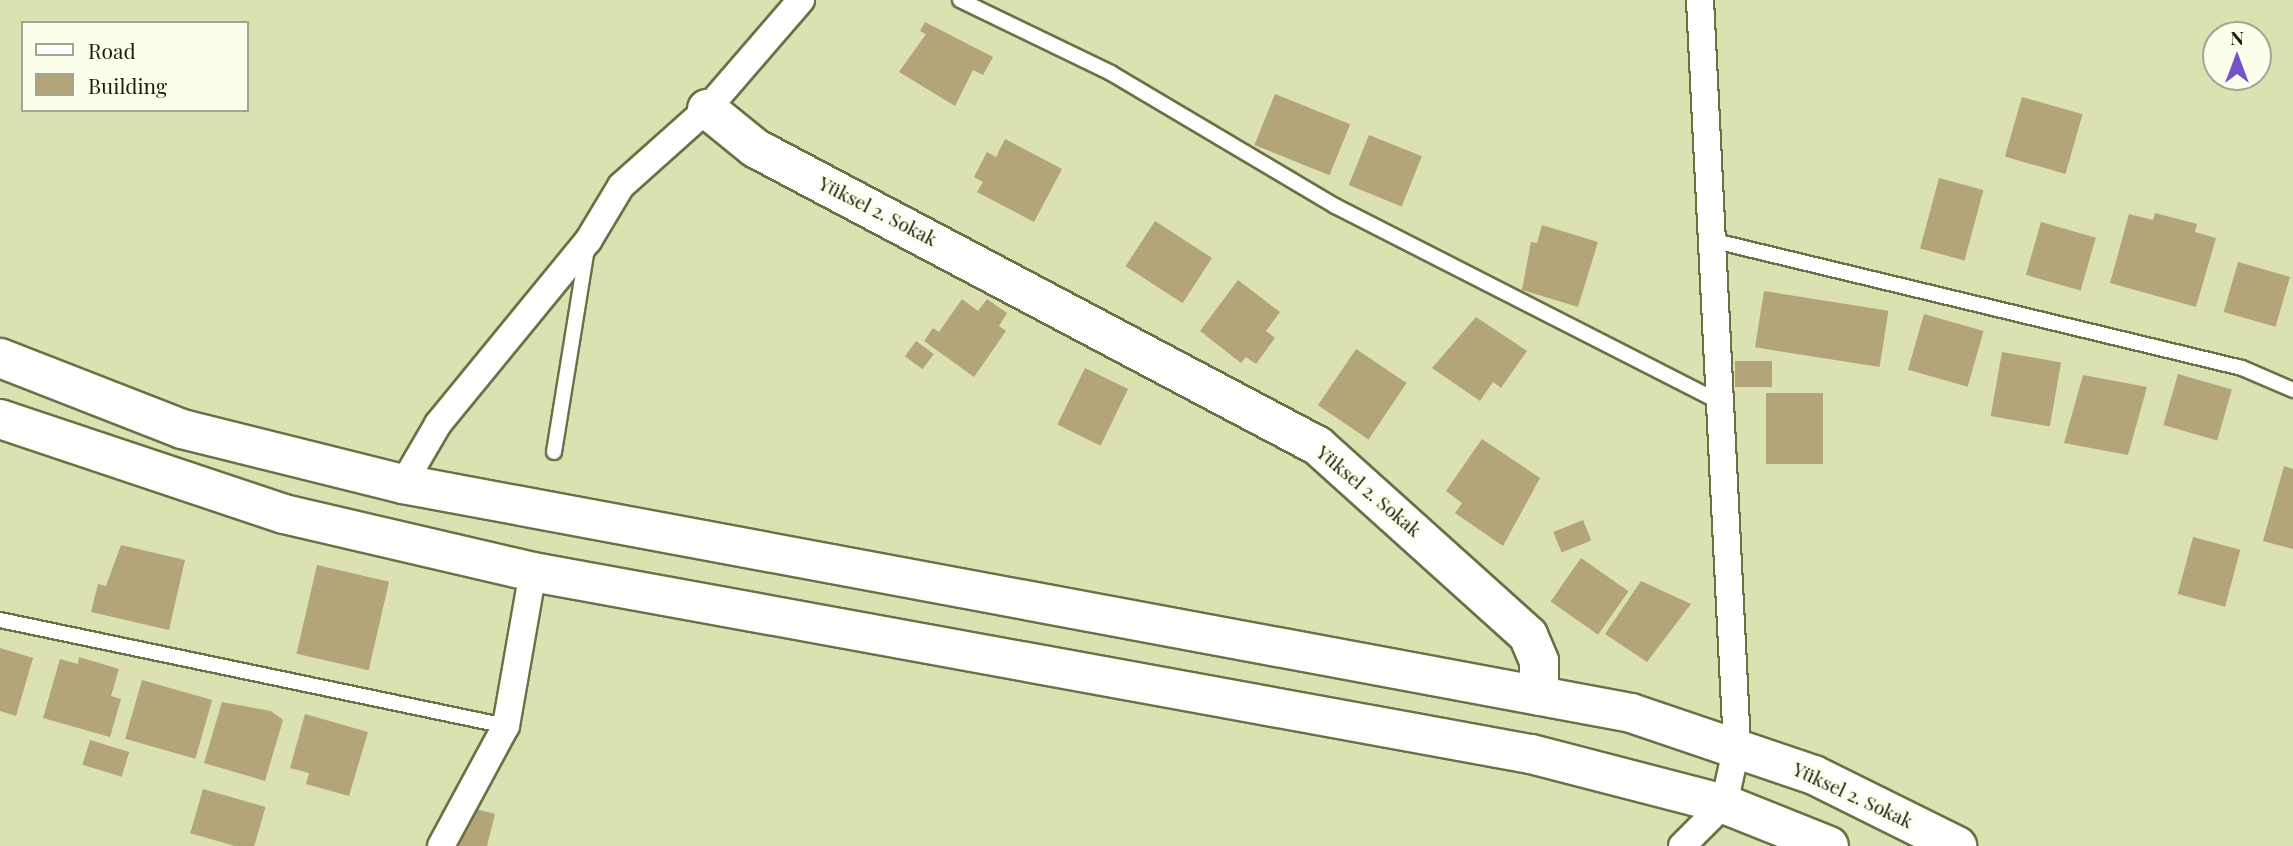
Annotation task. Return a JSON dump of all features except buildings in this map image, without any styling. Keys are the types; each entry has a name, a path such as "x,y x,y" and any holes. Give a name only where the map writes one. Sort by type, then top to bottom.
{"street":[{"path":"403,484 438,424 588,241 621,186 707,109 801,0"},
{"path":"1682,846 1724,804 1737,747 1717,401 1715,241 1700,0"},
{"name":"Yüksel 2. Sokak","path":"707,109 755,148 1318,446 1528,635 1539,661 1539,696 1631,713 1737,747 1814,775 1957,846"},
{"path":"0,358 182,429 403,484 1539,696"},
{"path":"0,419 284,514 533,572 1531,754 1724,804 1829,846"},
{"path":"441,846 506,726 533,572"}],"lane":[{"path":"960,0 1111,73 1335,206 1717,401"},
{"path":"554,452 588,241"},
{"path":"1715,241 2242,368 2293,390"},
{"path":"0,620 506,726"}]}
